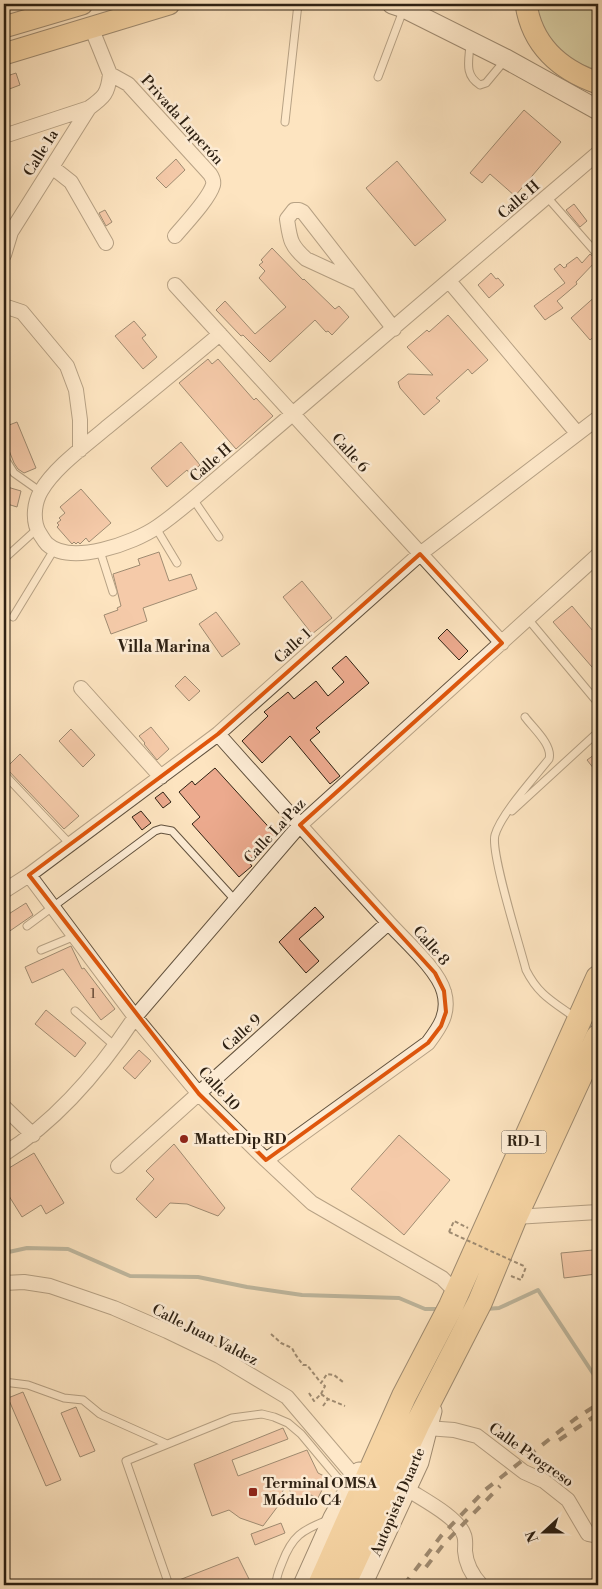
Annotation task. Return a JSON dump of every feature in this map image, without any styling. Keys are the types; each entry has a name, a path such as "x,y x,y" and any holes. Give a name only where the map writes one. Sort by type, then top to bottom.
{"highway":[{"name":"RD-1","path":"442,1378 454,1299 598,978"},
{"name":"RD-1","path":"320,1585 404,1396 480,1302 515,1217 598,1037"},
{"name":"Autopista Duarte","path":"343,1585 418,1423 442,1378"}],"main road":[{"path":"4,27 76,4"},
{"path":"4,54 169,4"},
{"path":"526,4 536,36 551,56 568,69 598,83"},
{"path":"398,6 506,59 598,110"},
{"name":"Autopista Duarte","path":"362,1585 419,1462 442,1378"},
{"path":"303,1585 333,1518 404,1396"}],"street":[{"path":"92,26 110,74"},
{"name":"Calle 1a","path":"4,255 11,232 52,166 89,108 103,98 107,92 110,74"},
{"name":"Privada Luperón","path":"110,74 128,84 210,174 213,180 212,186 199,207 175,236"},
{"path":"4,136 89,108"},
{"name":"Calle H","path":"55,548 64,552 83,553 100,551 130,541 156,528 193,500 598,153"},
{"path":"52,166 71,182 106,243"},
{"path":"358,283 306,259 299,253 290,241 288,226 288,219 294,210 303,212 394,328"},
{"path":"449,281 577,433"},
{"name":"Calle 6","path":"175,285 502,643"},
{"path":"4,305 22,312 67,366 76,390 80,420 80,450"},
{"path":"55,548 47,544 37,529 34,512 41,492 56,472 220,334"},
{"name":"Calle 1","path":"4,891 29,875 218,734 420,554 598,418"},
{"name":"Calle La Paz","path":"4,1154 33,1135 74,1097 116,1046 135,1017 300,825 598,555"},
{"path":"81,688 160,777"},
{"name":"Calle 8","path":"218,734 435,973 444,991 446,1012 441,1026 428,1043 266,1160"},
{"name":"Calle 10","path":"29,875 135,1017 199,1094 312,1203 442,1278 454,1299"},
{"name":"Calle 9","path":"118,1166 388,923"},
{"path":"4,1107 33,1135"},
{"path":"515,1217 598,1212"},
{"name":"Calle Juan Valdez","path":"4,1284 24,1282 50,1286 114,1308 219,1356 287,1397 352,1485"},
{"name":"Calle Progreso","path":"427,1428 454,1430 477,1436 524,1472 544,1481 568,1500 588,1534 598,1536"},
{"path":"406,1488 459,1526 465,1539 466,1563 474,1578 481,1585"}],"lane":[{"path":"285,122 298,4"},
{"path":"378,77 398,6"},
{"path":"470,41 469,73 471,80 480,85 486,84 506,59"},
{"path":"547,197 598,256"},
{"path":"4,457 14,473 41,492"},
{"path":"193,500 219,537"},
{"path":"156,528 177,563"},
{"path":"4,559 37,529"},
{"path":"13,617 55,548"},
{"path":"100,551 113,592"},
{"path":"528,619 598,703"},
{"path":"524,717 545,744 550,755 500,822 494,836 496,857 526,970 533,984 543,994 579,1021"},
{"path":"500,822 598,732"},
{"path":"4,774 70,844"},
{"path":"26,926 161,828 172,831 235,900"},
{"path":"41,950 75,936"},
{"path":"75,1011 116,1046"},
{"path":"4,1382 28,1385 64,1398 83,1400 100,1414 167,1444"},
{"path":"169,1585 126,1461 232,1418 252,1414 274,1417 288,1424 301,1434 352,1485"},
{"path":"276,1585 287,1550 296,1536 308,1528 333,1518"}],"path":[{"path":"454,1221 449,1232 526,1266 521,1280"},
{"path":"271,1334 281,1343 292,1348 303,1365 307,1365 325,1386 321,1394 314,1401 309,1393"},
{"path":"321,1383 327,1374 334,1375 343,1382"},
{"path":"321,1394 345,1406"},
{"path":"323,1406 328,1399"}],"highlighted area":[{"path":"420,554 502,643 300,825 435,973 444,991 446,1012 441,1026 428,1043 266,1160 199,1094 29,875 218,734"}],"green space":[{"path":"533,4 598,4 598,70 572,60 555,48 543,30"}],"building":[{"path":"16,73 20,85 4,91 4,77"},
{"path":"524,110 561,142 515,196 490,174 482,183 470,173"},
{"path":"176,159 185,170 166,188 156,178"},
{"path":"397,161 446,220 415,246 366,188"},
{"path":"574,204 587,221 580,227 566,210"},
{"path":"105,210 112,222 106,226 99,213"},
{"path":"272,248 335,309 339,306 349,317 332,335 328,331 326,332 315,320 270,362 216,310 225,301 255,334 286,307 259,278 265,271 259,265 263,262 261,260"},
{"path":"590,254 597,260 576,282 577,284 557,301 563,308 545,320 534,306 565,283 554,269 560,264 564,268 577,257 582,263"},
{"path":"491,273 504,285 489,298 478,285"},
{"path":"598,294 598,333 590,340 571,318"},
{"path":"448,315 488,360 472,374 468,369 436,398 440,401 424,415 400,388 398,382 408,374 433,375 407,347 427,330 429,332"},
{"path":"134,321 146,335 142,338 157,357 143,369 115,336"},
{"path":"208,359 212,364 218,359 254,400 256,398 273,416 236,449 179,383"},
{"path":"17,422 36,468 24,473 14,463 4,438 4,427"},
{"path":"181,442 200,465 190,474 187,470 167,487 151,468"},
{"path":"4,486 21,491 17,507 4,503"},
{"path":"81,489 111,523 89,542 86,538 80,544 74,542 72,544 57,527 59,525 57,523 61,520 59,518 65,513 60,507"},
{"path":"159,552 169,581 191,574 197,589 143,608 147,621 111,634 104,615 118,610 117,608 121,606 113,574 140,565 138,559"},
{"path":"302,581 332,618 312,634 283,597"},
{"path":"572,606 598,637 598,674 553,622"},
{"path":"216,612 240,644 222,657 199,624"},
{"path":"447,629 468,651 459,660 438,638"},
{"path":"346,656 369,683 316,728 320,732 310,740 340,776 330,784 290,736 262,763 242,741 268,716 264,712 288,692 294,699 316,681 328,696 344,682 332,668"},
{"path":"185,676 200,691 189,701 175,686"},
{"path":"151,727 169,749 157,760 139,736"},
{"path":"71,729 95,755 83,767 59,741"},
{"path":"598,752 598,774 587,760"},
{"path":"20,754 79,816 64,829 6,768"},
{"path":"215,768 276,835 248,861 252,866 239,877 192,824 200,817 179,792 192,781 195,785"},
{"path":"163,792 171,802 163,808 155,798"},
{"path":"141,811 151,823 142,830 132,817"},
{"path":"26,903 33,915 4,935 4,917"},
{"path":"315,907 324,917 299,939 319,961 306,973 279,942"},
{"path":"71,946 82,969 84,968 115,1009 101,1020 63,969 32,983 25,967"},
{"path":"46,1010 86,1043 75,1057 35,1024"},
{"path":"139,1050 151,1061 135,1079 123,1068"},
{"path":"399,1135 450,1180 404,1235 351,1189"},
{"path":"174,1144 225,1208 218,1216 187,1204 170,1203 156,1218 136,1199 154,1179 146,1171"},
{"path":"34,1153 64,1203 46,1214 41,1205 22,1217 4,1188 4,1171"},
{"path":"593,1250 596,1274 564,1278 561,1253"},
{"path":"23,1392 61,1480 46,1486 8,1398"},
{"path":"76,1407 95,1451 80,1457 61,1413"},
{"path":"283,1428 288,1439 232,1460 238,1476 307,1450 318,1473 328,1478 318,1498 311,1495 294,1501 286,1481 278,1506 263,1526 240,1518 229,1510 212,1516 194,1464"},
{"path":"281,1523 285,1533 255,1545 251,1534"},
{"path":"238,1557 252,1585 174,1585 174,1582"}],"waterway":[{"path":"4,1253 27,1248 68,1249 130,1276 198,1277 302,1295 399,1298 425,1309 439,1309"},
{"path":"486,1309 499,1308 538,1290 598,1381"}],"railway":[{"path":"404,1585 441,1536 485,1490 575,1419 598,1404"},
{"path":"559,1440 598,1414"},
{"path":"426,1567 443,1545 500,1486"}],"place":[{"name":"MatteDip RD","path":"184,1139"},
{"name":"Terminal OMSA Módulo C4","path":"253,1492"}],"district":[{"name":"Villa Marina","path":"164,647"}]}
